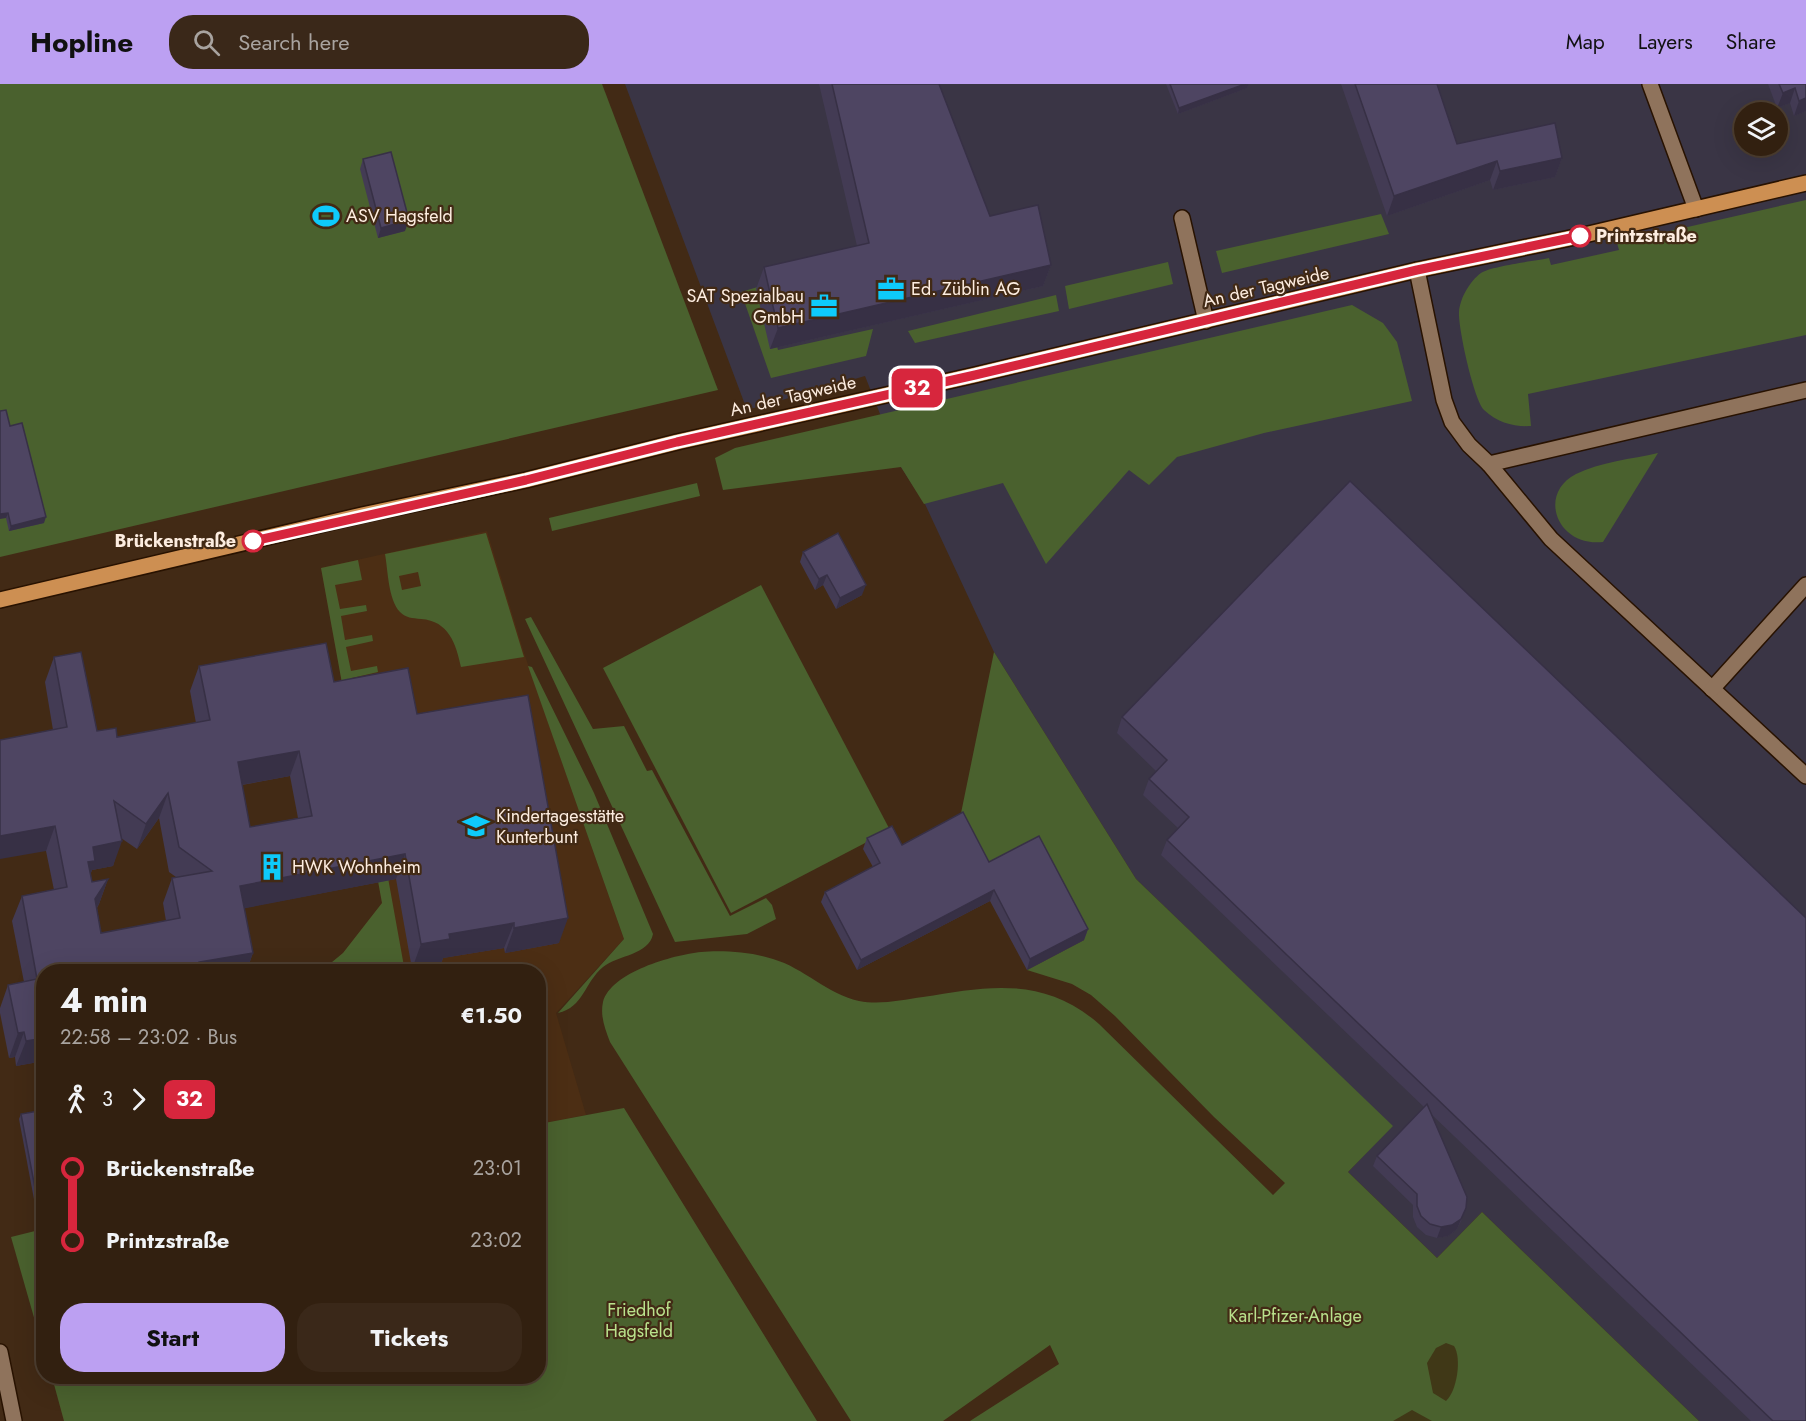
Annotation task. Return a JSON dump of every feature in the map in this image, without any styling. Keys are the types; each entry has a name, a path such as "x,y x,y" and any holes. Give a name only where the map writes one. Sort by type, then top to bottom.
{"main road":[{"name":"An der Tagweide","path":"0,600 362,515 526,480 677,442 1206,321 1417,270 1806,183"}],"street":[{"path":"1650,84 1696,209"},
{"path":"1182,218 1206,321"},
{"path":"1417,270 1444,400 1452,422 1469,445 1489,464 1551,538 1806,776"},
{"path":"1489,464 1806,390"},
{"path":"1712,689 1806,585"},
{"path":"0,1352 14,1421"}],"shaded area":[{"path":"625,84 1806,84 1806,1421 1699,1421 1482,1212 1437,1258 1348,1172 1392,1126 1136,879 994,652 925,504 901,467 865,376 747,410"},
{"name":"Kindertagesstätte Kunterbunt","path":"487,531 525,656 624,939 556,1013 586,1115 546,1123 546,964 330,964 343,953 382,903 321,568"}],"green space":[{"name":"ASV Hagsfeld","path":"0,84 602,84 718,390 0,557"},
{"path":"1806,200 1806,335 1528,394 1531,426 1506,423 1484,410 1480,404 1467,363 1459,312 1466,290 1481,273 1503,266 1549,258 1551,265 1619,250 1617,243"},
{"path":"1381,214 1389,234 1222,273 1216,251"},
{"path":"1168,262 1173,284 1069,309 1065,286"},
{"path":"761,286 778,350 873,329 866,356 771,378 741,292"},
{"path":"1056,295 1059,311 915,343 908,331"},
{"path":"1352,305 1383,323 1397,342 1412,401 1264,433 1177,457 1149,485 1129,470 1046,564 1003,483 924,504 901,467 723,490 715,458 735,448"},
{"path":"1658,453 1603,542 1587,541 1574,536 1564,528 1555,506 1557,494 1564,483 1576,474 1595,466"},
{"path":"697,483 700,496 552,531 549,518"},
{"path":"486,533 524,657 461,667 454,642 445,629 431,621 407,617 400,612 393,600 385,554","holes":["418,572 421,586 402,590 399,576"]},
{"path":"358,560 362,580 335,585 340,609 366,605 367,611 341,616 345,640 372,635 373,641 346,647 351,671 377,666 378,672 352,678 404,964 330,964 343,953 382,903 321,568"},
{"path":"761,585 890,830 731,913 603,668"},
{"path":"531,617 593,729 624,726 647,771 652,770 730,916 766,898 772,905 776,919 747,934 675,942 525,619"},
{"name":"Karl-Pfizer-Anlage","path":"994,652 1136,879 1393,1126 1348,1172 1437,1258 1482,1212 1699,1421 970,1421 1059,1364 1050,1345 943,1421 851,1421 610,1042 603,1017 603,1002 608,991 630,974 675,957 701,952 727,951 756,955 784,963 836,993 859,1001 891,1002 993,988 1037,991 1058,998 1099,1024 1273,1195 1285,1183 1214,1117 1115,1016 1091,995 1072,984 1027,970 1084,940 985,872 959,823"},
{"path":"528,666 532,667 594,793 653,934 646,946 639,951 603,967 579,1000 567,1010 558,1013 624,939"},
{"name":"Friedhof Hagsfeld","path":"624,1108 817,1421 64,1421 54,1384 546,1384 546,1123"},
{"path":"36,1231 36,1324 11,1237"}],"sand":[{"path":"1446,1343 1454,1346 1458,1366 1453,1390 1446,1401 1433,1393 1427,1363 1436,1348"},
{"path":"1412,1410 1432,1421 1393,1421"}],"building":[{"path":"832,84 939,84 990,216 1038,205 1051,265 778,328 764,267 869,243"},
{"path":"1170,84 1245,84 1179,108"},
{"path":"1355,84 1437,84 1457,144 1555,123 1562,158 1500,171 1497,161 1394,196"},
{"path":"1779,84 1806,84 1806,98 1799,101 1795,88 1783,93"},
{"path":"391,152 409,220 381,228 363,159"},
{"path":"6,410 10,426 22,423 46,517 11,526 8,513 0,514 0,411"},
{"path":"1350,481 1806,918 1806,1421 1773,1421 1167,840 1189,817 1149,779 1167,760 1122,717"},
{"path":"838,533 866,585 840,598 827,575 819,579 803,552"},
{"path":"326,643 334,682 408,668 417,714 528,695 568,918 514,928 514,923 449,934 450,939 421,944 405,854 240,886 253,953 199,962 199,964 36,964 36,973 22,896 67,887 55,826 0,836 0,740 67,727 54,657 81,652 97,731 116,728 117,737 210,720 199,666","holes":["299,751 312,816 250,827 238,762","168,793 179,847 212,871 172,878 180,918 101,933 95,899 108,879 92,882 88,862 95,861 93,847 122,841 114,801 146,824"]},
{"path":"963,812 989,862 1039,836 1088,929 1030,959 994,890 861,960 825,892 880,863 867,838 892,826 902,845"},
{"path":"36,979 36,1039 26,1041 24,1032 18,1033 8,985"},
{"path":"1427,1104 1467,1197 1466,1208 1461,1219 1452,1225 1441,1227 1430,1224 1421,1216 1417,1206 1417,1194 1377,1156"},
{"path":"36,1111 36,1193 21,1114"}],"bus line":[{"name":"32","path":"253,541 526,480 677,442 1272,306 1417,270 1580,236"}],"place":[{"name":"ASV Hagsfeld","path":"326,216"},
{"name":"Printzstraße","path":"1580,236"},
{"name":"Ed. Züblin AG","path":"891,289"},
{"name":"SAT Spezialbau GmbH","path":"824,306"},
{"name":"Brückenstraße","path":"253,541"},
{"name":"Kindertagesstätte Kunterbunt","path":"476,826"},
{"name":"HWK Wohnheim","path":"272,867"}]}
